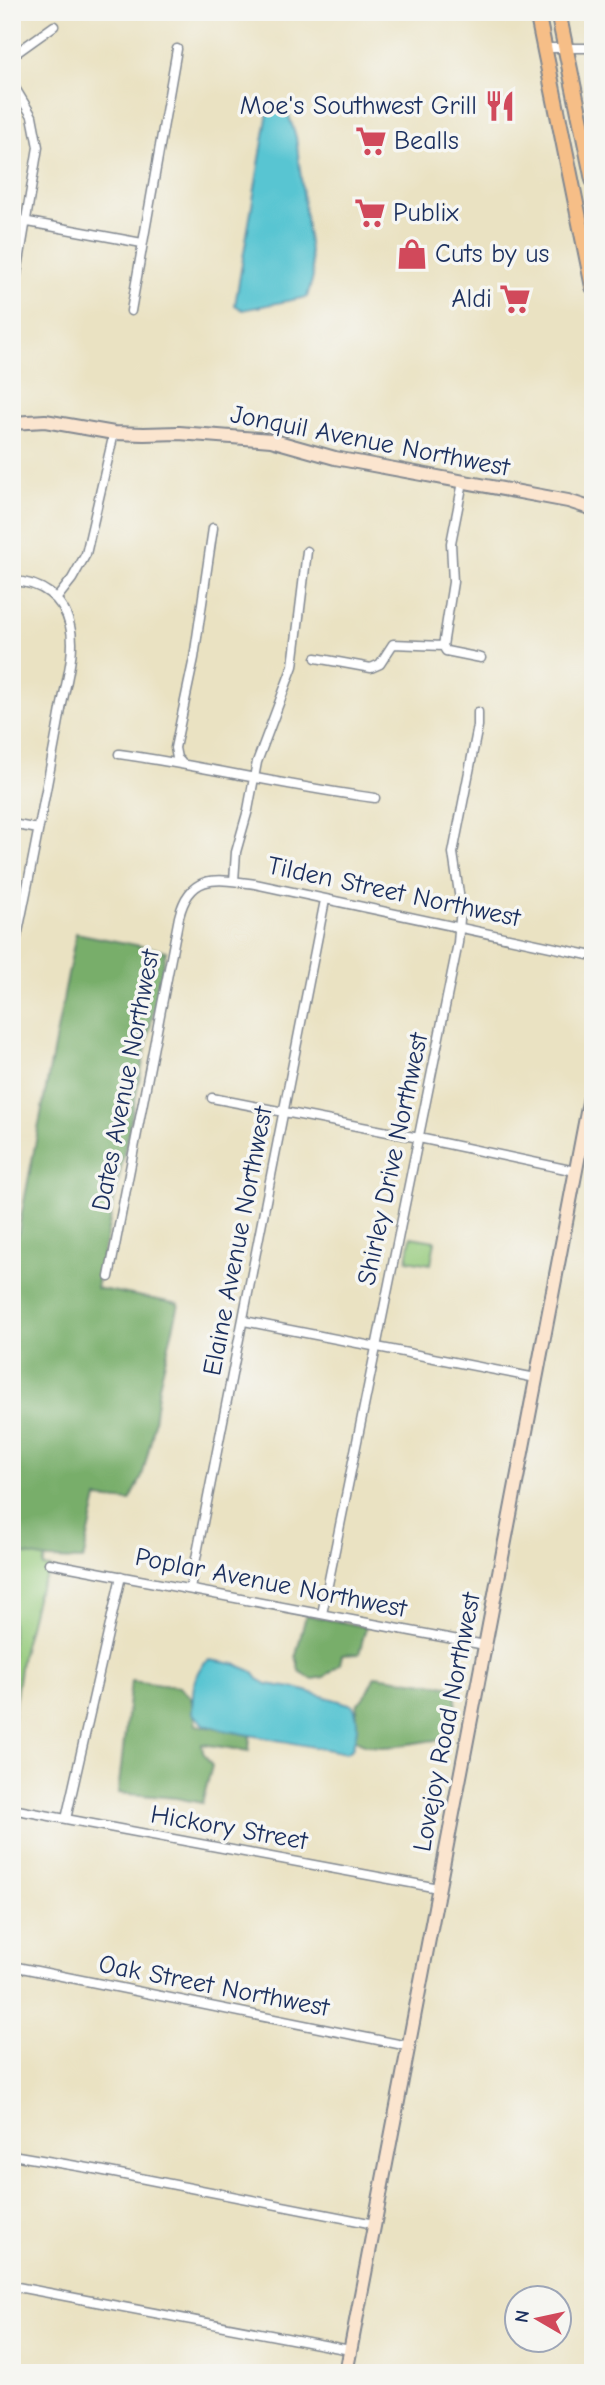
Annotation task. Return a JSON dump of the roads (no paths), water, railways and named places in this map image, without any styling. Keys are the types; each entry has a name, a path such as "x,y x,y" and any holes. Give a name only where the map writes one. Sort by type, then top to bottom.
{"main road":[{"path":"537,12 593,286"},
{"path":"558,12 593,180"}],"street":[{"path":"12,56 54,26"},
{"path":"545,48 593,48"},
{"path":"131,311 177,49"},
{"path":"12,83 32,116 38,147 12,304"},
{"path":"12,219 142,243"},
{"name":"Jonquil Avenue Northwest","path":"12,423 45,421 114,433 179,433 271,440 335,458 568,501 593,509"},
{"path":"57,598 86,554 114,433"},
{"path":"463,482 451,543 453,582 443,646 446,651 481,658"},
{"path":"184,763 177,758 175,748 194,658 213,528"},
{"path":"234,881 236,852 248,810 257,762 293,666 307,551"},
{"path":"12,581 38,586 57,598 70,623 72,640 12,961"},
{"path":"316,658 371,668 380,664 393,644 443,646"},
{"name":"Shirley Drive Northwest","path":"322,1614 460,928 461,907 453,853 478,726 478,712"},
{"path":"119,754 184,763 253,779 375,798"},
{"path":"12,824 38,829"},
{"name":"Tilden Street Northwest","path":"188,892 202,882 234,881 593,956"},
{"name":"Dates Avenue Northwest","path":"109,1278 158,1017 179,917 188,892"},
{"name":"Elaine Avenue Northwest","path":"190,1589 325,900"},
{"name":"Lovejoy Road Northwest","path":"346,2373 593,1081"},
{"path":"212,1098 575,1171"},
{"path":"244,1321 536,1378"},
{"name":"Poplar Avenue Northwest","path":"49,1563 485,1645"},
{"path":"66,1819 121,1577"},
{"name":"Hickory Street","path":"12,1810 438,1888"},
{"name":"Oak Street Northwest","path":"12,1966 408,2046"},
{"path":"12,2155 374,2224"},
{"path":"12,2287 350,2350"}],"water":[{"path":"280,107 289,116 296,137 313,277 307,297 243,310 235,305 268,112"},
{"path":"209,1660 235,1664 252,1671 258,1679 267,1684 299,1689 353,1705 357,1727 352,1749 346,1753 205,1725 192,1713 196,1677"}],"place":[{"name":"Moe's Southwest Grill","path":"500,106"},
{"name":"Bealls","path":"371,141"},
{"name":"Publix","path":"370,213"},
{"name":"Cuts by us","path":"412,254"},
{"name":"Aldi","path":"515,299"}]}
